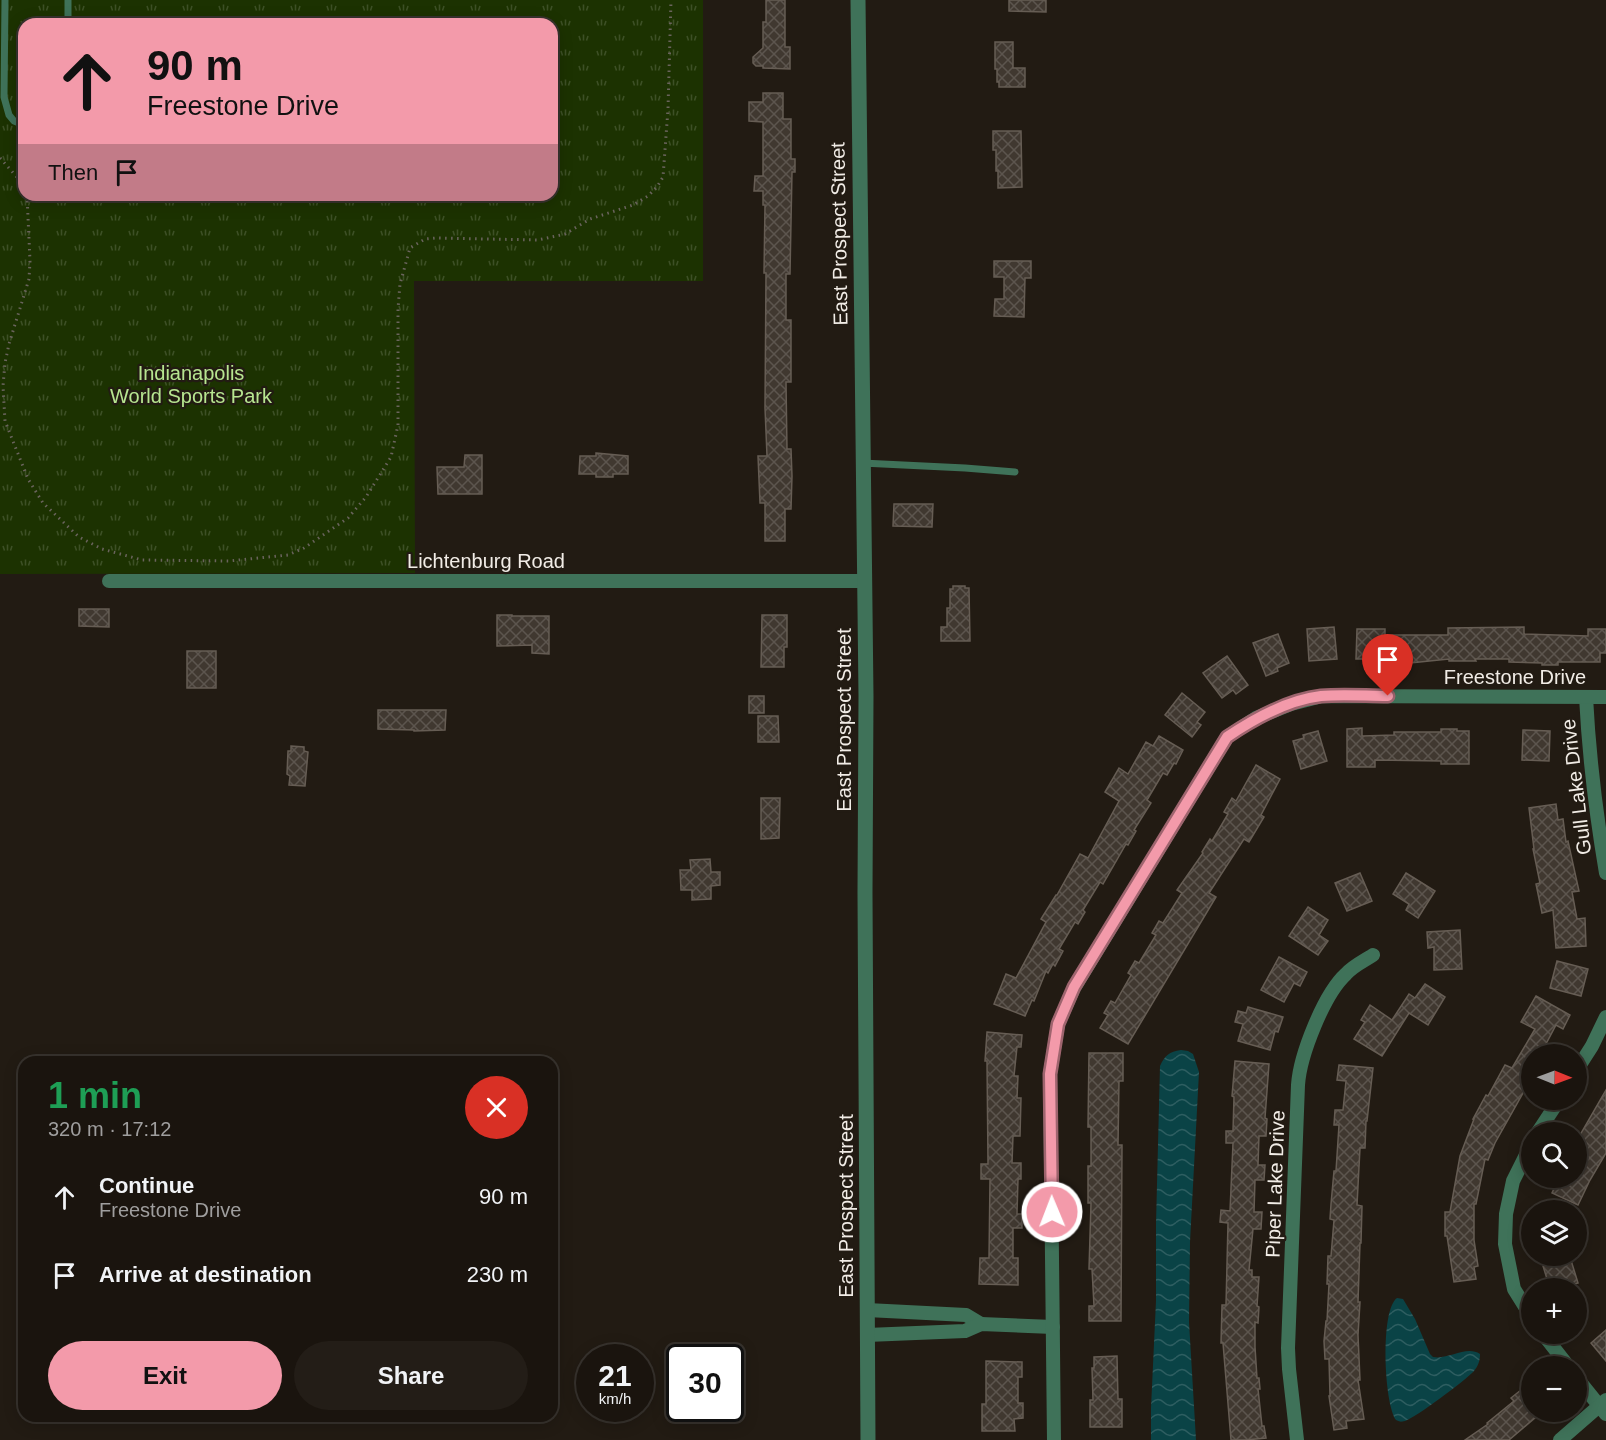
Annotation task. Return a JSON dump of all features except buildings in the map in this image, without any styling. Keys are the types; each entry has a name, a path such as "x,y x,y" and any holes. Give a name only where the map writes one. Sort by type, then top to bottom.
{"street":[{"name":"East Prospect Street","path":"858,0 866,696 868,1440"},
{"name":"Lichtenburg Road","path":"109,581 864,581"},
{"name":"Freestone Drive","path":"1054,1440 1050,1074 1058,1024 1074,987 1227,737 1256,718 1291,704 1322,696 1606,697"},
{"name":"Gull Lake Drive","path":"1586,697 1589,755 1606,873"},
{"name":"Piper Lake Drive","path":"1297,1440 1288,1348 1298,1080 1301,1063 1324,1002 1345,974 1373,955"},
{"path":"1587,1055 1606,1017"},
{"path":"1521,1165 1513,1181 1506,1214 1505,1244 1514,1289 1521,1300"},
{"path":"867,1310 966,1315 981,1324"},
{"path":"867,1335 965,1331 981,1324 1053,1327"},
{"path":"1551,1344 1560,1356"},
{"path":"1560,1440 1604,1407 1587,1389"}],"lane":[{"path":"5,0 4,97 9,115 18,123"},
{"path":"68,0 68,18"},
{"path":"862,463 1015,472"}],"path":[{"path":"27,201 30,261 28,279 9,344 3,386 5,421 28,479 43,503 79,537 102,549 142,560 229,561 288,555 304,548 348,518 366,497 391,457 398,425 400,284 410,248 425,239 436,238 537,240 565,234 590,219 633,205 657,188 663,177 668,109 671,0"},
{"path":"0,158 18,178"}],"green space":[{"name":"Indianapolis World Sports Park","path":"0,0 703,0 703,281 414,281 415,573 0,574"}],"water":[{"path":"1181,1050 1193,1054 1199,1072 1190,1242 1189,1322 1196,1440 1151,1440 1160,1066 1168,1055"},
{"path":"1397,1298 1403,1299 1433,1357 1445,1357 1469,1351 1480,1354 1478,1365 1469,1376 1419,1413 1401,1422 1396,1420 1392,1410 1386,1357 1388,1320"}],"route":[{"path":"1052,1212 1050,1074 1058,1024 1074,987 1227,737 1256,718 1291,704 1322,696 1388,696"}]}
